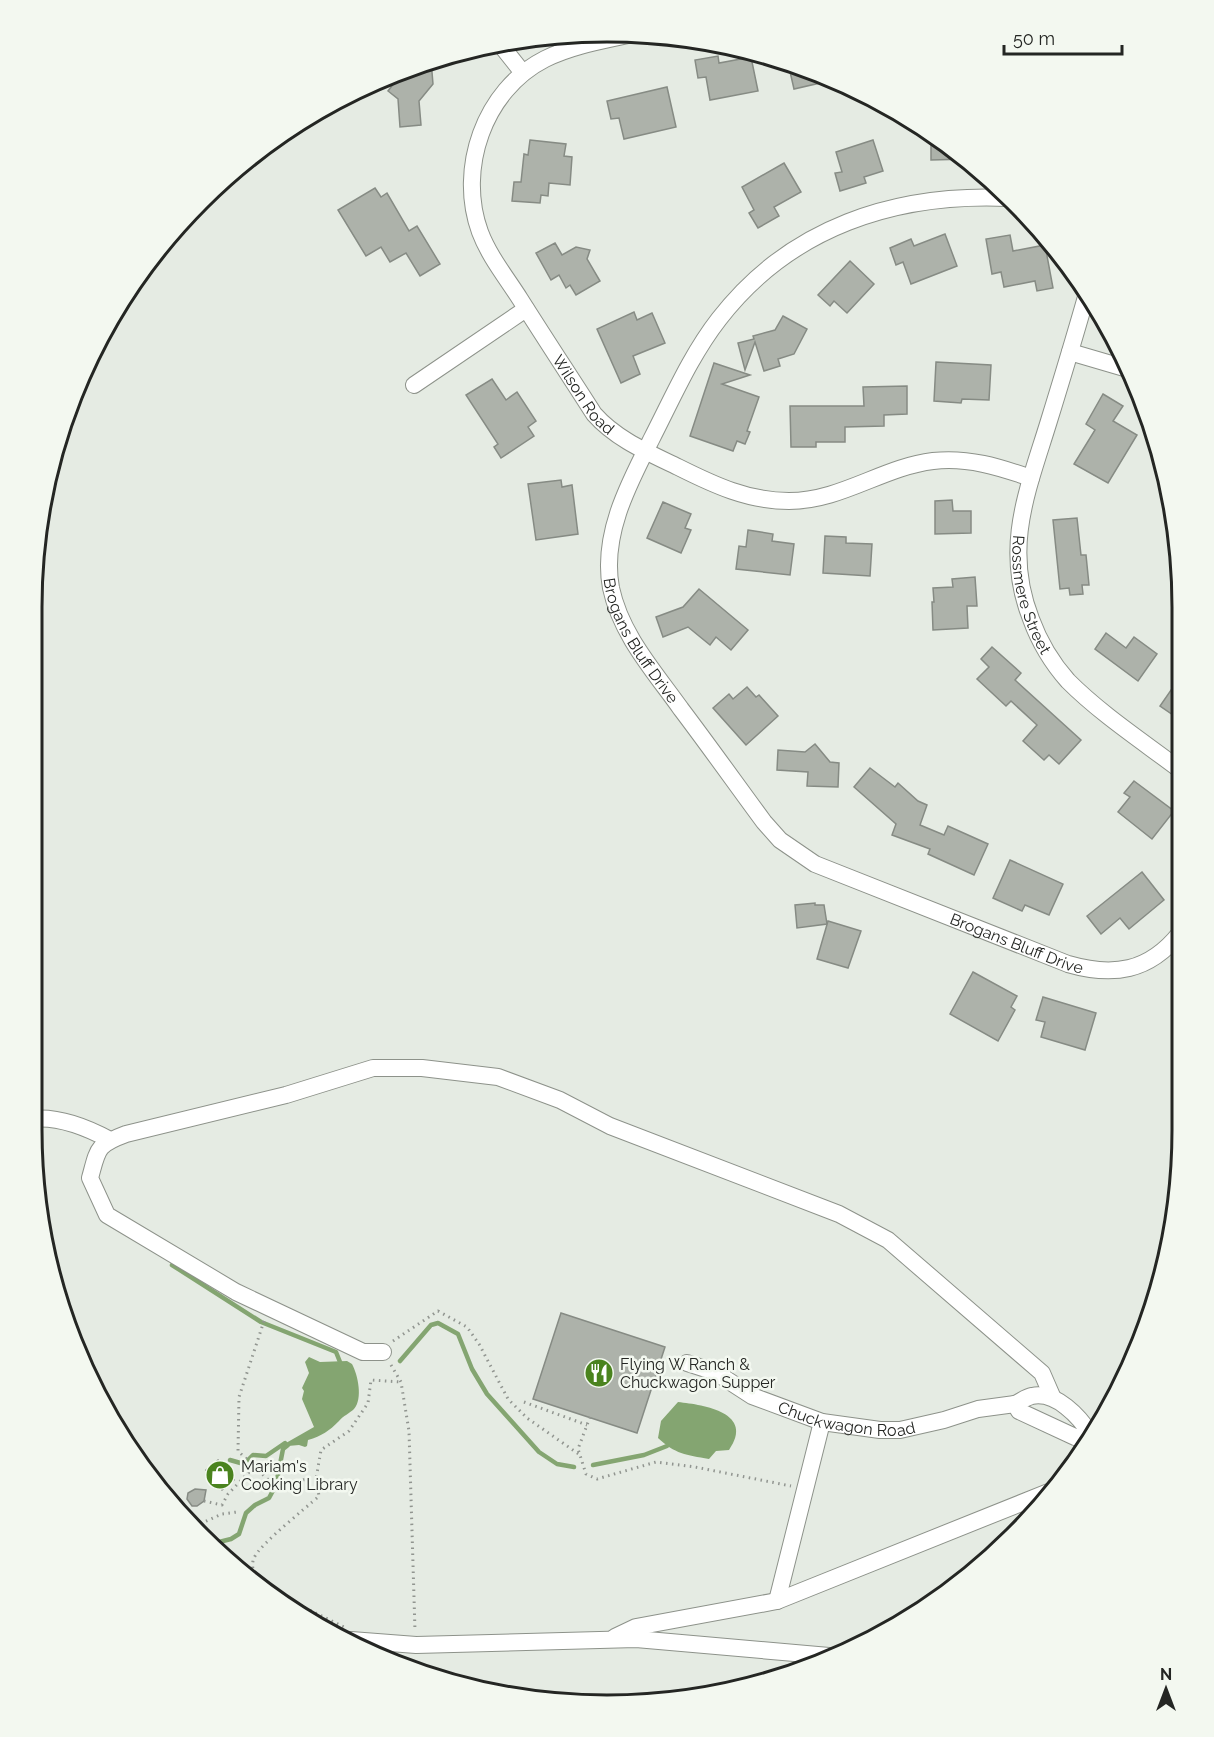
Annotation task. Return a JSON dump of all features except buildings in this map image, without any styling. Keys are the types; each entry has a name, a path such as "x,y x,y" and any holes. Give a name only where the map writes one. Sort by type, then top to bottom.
{"street":[{"name":"Wilson Road","path":"598,42 566,50 544,59 523,73 508,87 488,117 474,154 472,195 480,232 488,250 594,414 606,428 645,452 719,487 738,494 774,501 827,496 897,470 934,460 990,464 1031,478"},
{"path":"506,52 523,73"},
{"name":"Brogans Bluff Drive","path":"997,198 951,197 867,214 804,244 781,259 745,289 719,319 694,354 620,508 613,530 608,569 615,605 634,644 764,822 780,840 815,864 1068,964 1090,970 1130,969 1148,961 1172,942"},
{"name":"Rossmere Street","path":"1084,304 1031,478 1019,527 1017,567 1023,595 1037,636 1050,658 1068,680 1094,703 1172,764"},
{"path":"414,385 526,309"},
{"path":"1070,352 1118,366"},
{"path":"383,1352 363,1352 236,1292 107,1215 90,1178 98,1149 110,1140 126,1134 286,1095 373,1068 422,1068 498,1077 560,1100 610,1126 839,1214 888,1240 1042,1373 1052,1396 1087,1428"},
{"path":"42,1118 64,1121 94,1131 110,1140"},
{"name":"Chuckwagon Road","path":"687,1363 715,1372 753,1396 822,1422 880,1430 900,1430 978,1409 1015,1404 1032,1396 1052,1396"},
{"path":"1015,1404 1019,1411 1080,1439"},
{"path":"777,1601 822,1422"},
{"path":"610,1640 636,1627 777,1601 1037,1497"},
{"path":"366,1641 416,1645 636,1639 816,1655"}],"path":[{"path":"416,1645 410,1431 401,1382 383,1352 388,1344 438,1311 467,1327 480,1344 508,1399 514,1406 527,1418 580,1455"},
{"path":"262,1326 239,1397 238,1451 277,1488 282,1489 299,1480 316,1479"},
{"path":"254,1571 254,1557 319,1496 316,1479 321,1450 349,1431 368,1403 371,1380 401,1382"},
{"path":"524,1402 587,1425"},
{"path":"590,1417 578,1449 586,1474 597,1479 656,1462 786,1484 804,1492"},
{"path":"222,1505 228,1494 254,1466"},
{"path":"204,1501 222,1505 230,1513"},
{"path":"201,1523 222,1514 237,1512"},
{"path":"301,1605 326,1616 369,1641"}],"shaded area":[{"path":"309,1357 320,1362 347,1361 352,1364 358,1380 357,1405 325,1433 308,1440 307,1446 288,1446 286,1443 314,1427 302,1399 304,1391 302,1388 309,1373 305,1362"},
{"path":"678,1402 713,1409 731,1419 736,1427 735,1437 729,1450 716,1451 709,1459 681,1453 658,1438 661,1421"}],"waterway":[{"path":"172,1265 261,1322 336,1352 340,1362"},
{"path":"400,1361 431,1325 438,1323 458,1334 472,1369 487,1394 539,1452 557,1464 574,1467"},
{"path":"230,1460 244,1464 253,1455 266,1456 285,1443"},
{"path":"220,1542 239,1534 246,1513 269,1498 276,1485 283,1449 288,1445"},
{"path":"593,1465 644,1455 667,1446"}],"place":[{"name":"Flying W Ranch & Chuckwagon Supper","path":"599,1373"},
{"name":"Mariam's Cooking Library","path":"220,1475"}]}
